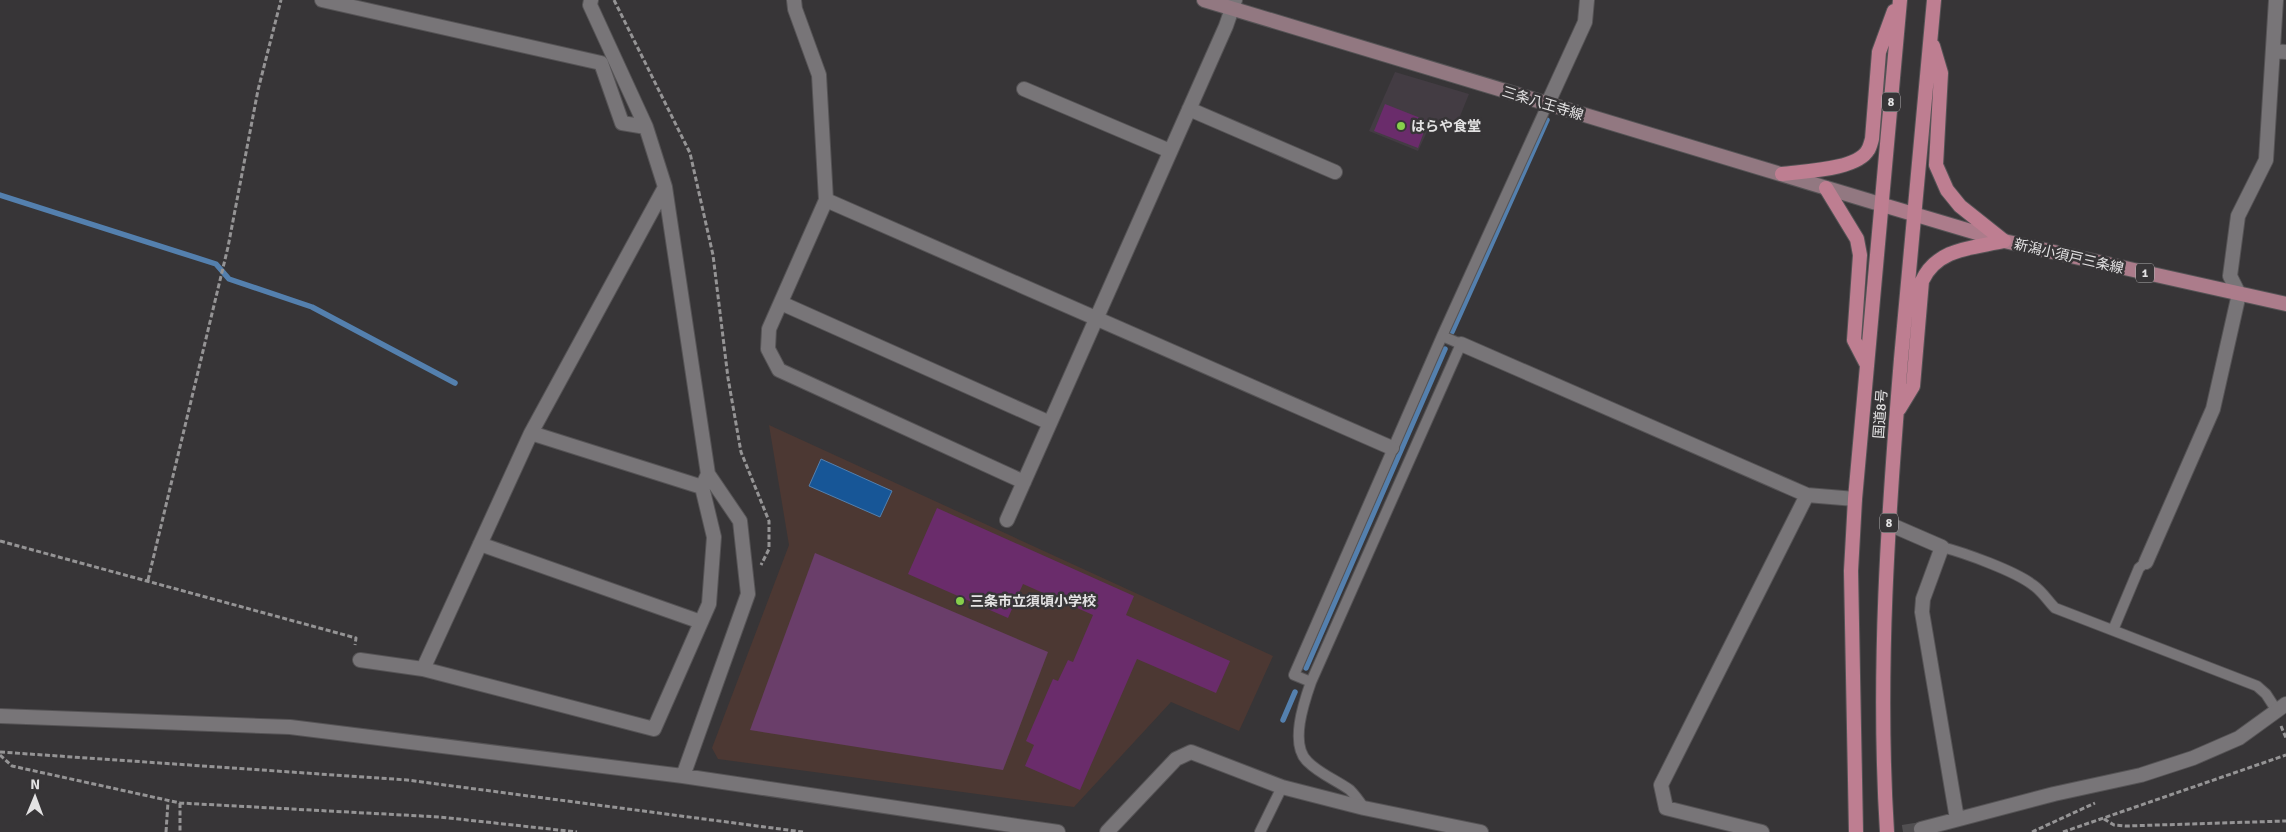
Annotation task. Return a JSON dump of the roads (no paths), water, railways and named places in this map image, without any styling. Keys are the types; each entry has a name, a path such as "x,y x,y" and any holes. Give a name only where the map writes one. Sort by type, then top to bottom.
{"highway":[{"path":"1782,174 1834,168 1849,163 1868,152 1872,139 1879,52 1899,0"},
{"name":"国道8号","path":"1856,832 1851,580 1855,499 1883,205 1899,0"},
{"name":"国道8号","path":"1887,832 1882,648 1889,524 1914,214 1934,0"},
{"path":"1931,39 1941,73 1936,165 1947,190 1960,206 2004,241"},
{"path":"1826,188 1857,239 1860,255 1854,340 1867,364"},
{"path":"1897,412 1913,386 1922,281 1926,273 1937,260 1947,254 1964,248 2004,241"}],"main road":[{"name":"三条八王寺線","path":"1204,0 1234,4 1547,104 1883,205"},
{"name":"新潟小須戸三条線","path":"1883,205 2004,241 2286,304"}],"street":[{"path":"322,0 601,64 622,123 646,127"},
{"path":"360,660 423,669 654,729 709,604 714,538 666,187 646,127 590,5 590,0"},
{"path":"794,0 795,9 819,75 826,200 769,329 768,349 779,370 1024,482"},
{"path":"1547,104 1585,22 1587,0"},
{"path":"2146,562 2213,409 2239,294 2230,276 2238,216 2266,160 2279,52 2276,0"},
{"path":"1007,520 1234,4"},
{"path":"1024,89 1170,151"},
{"path":"1189,109 1335,172"},
{"path":"423,669 531,433 666,187"},
{"path":"826,200 1392,448"},
{"path":"781,303 1050,423"},
{"path":"1461,344 1807,495 1855,499"},
{"path":"531,433 705,480 740,522 748,594 683,776"},
{"path":"1762,832 1666,808 1661,785 1807,495"},
{"path":"1889,524 1942,547 1923,599 1922,612 1956,819"},
{"path":"480,544 701,622"},
{"path":"1921,830 2054,794 2141,775 2193,758 2239,738 2281,708"},
{"path":"0,716 290,727 683,776 1058,832"},
{"path":"1107,832 1176,759 1191,752 1282,787 1364,808 1481,832"}],"lane":[{"path":"1311,682 1294,674 1392,448 1547,104"},
{"path":"1364,808 1351,791 1307,762 1300,752 1300,727 1304,700 1461,344 1442,336"},
{"path":"1942,547 2004,570 2033,585 2056,608 2258,686 2281,708"},
{"path":"2113,630 2139,568 2146,562"},
{"path":"1260,832 1282,787"}],"water":[{"path":"821,459 892,491 880,517 809,486"}],"waterway":[{"path":"1452,332 1547,120"},
{"path":"0,195 216,264 229,279 312,307 455,383"},
{"path":"1306,668 1445,349"},
{"path":"1283,720 1295,692"}],"tunnel":[{"path":"1903,832 1921,829"}],"place":[{"name":"はらや食堂","path":"1401,126"},
{"name":"三条市立須頃小学校","path":"960,601"}]}
